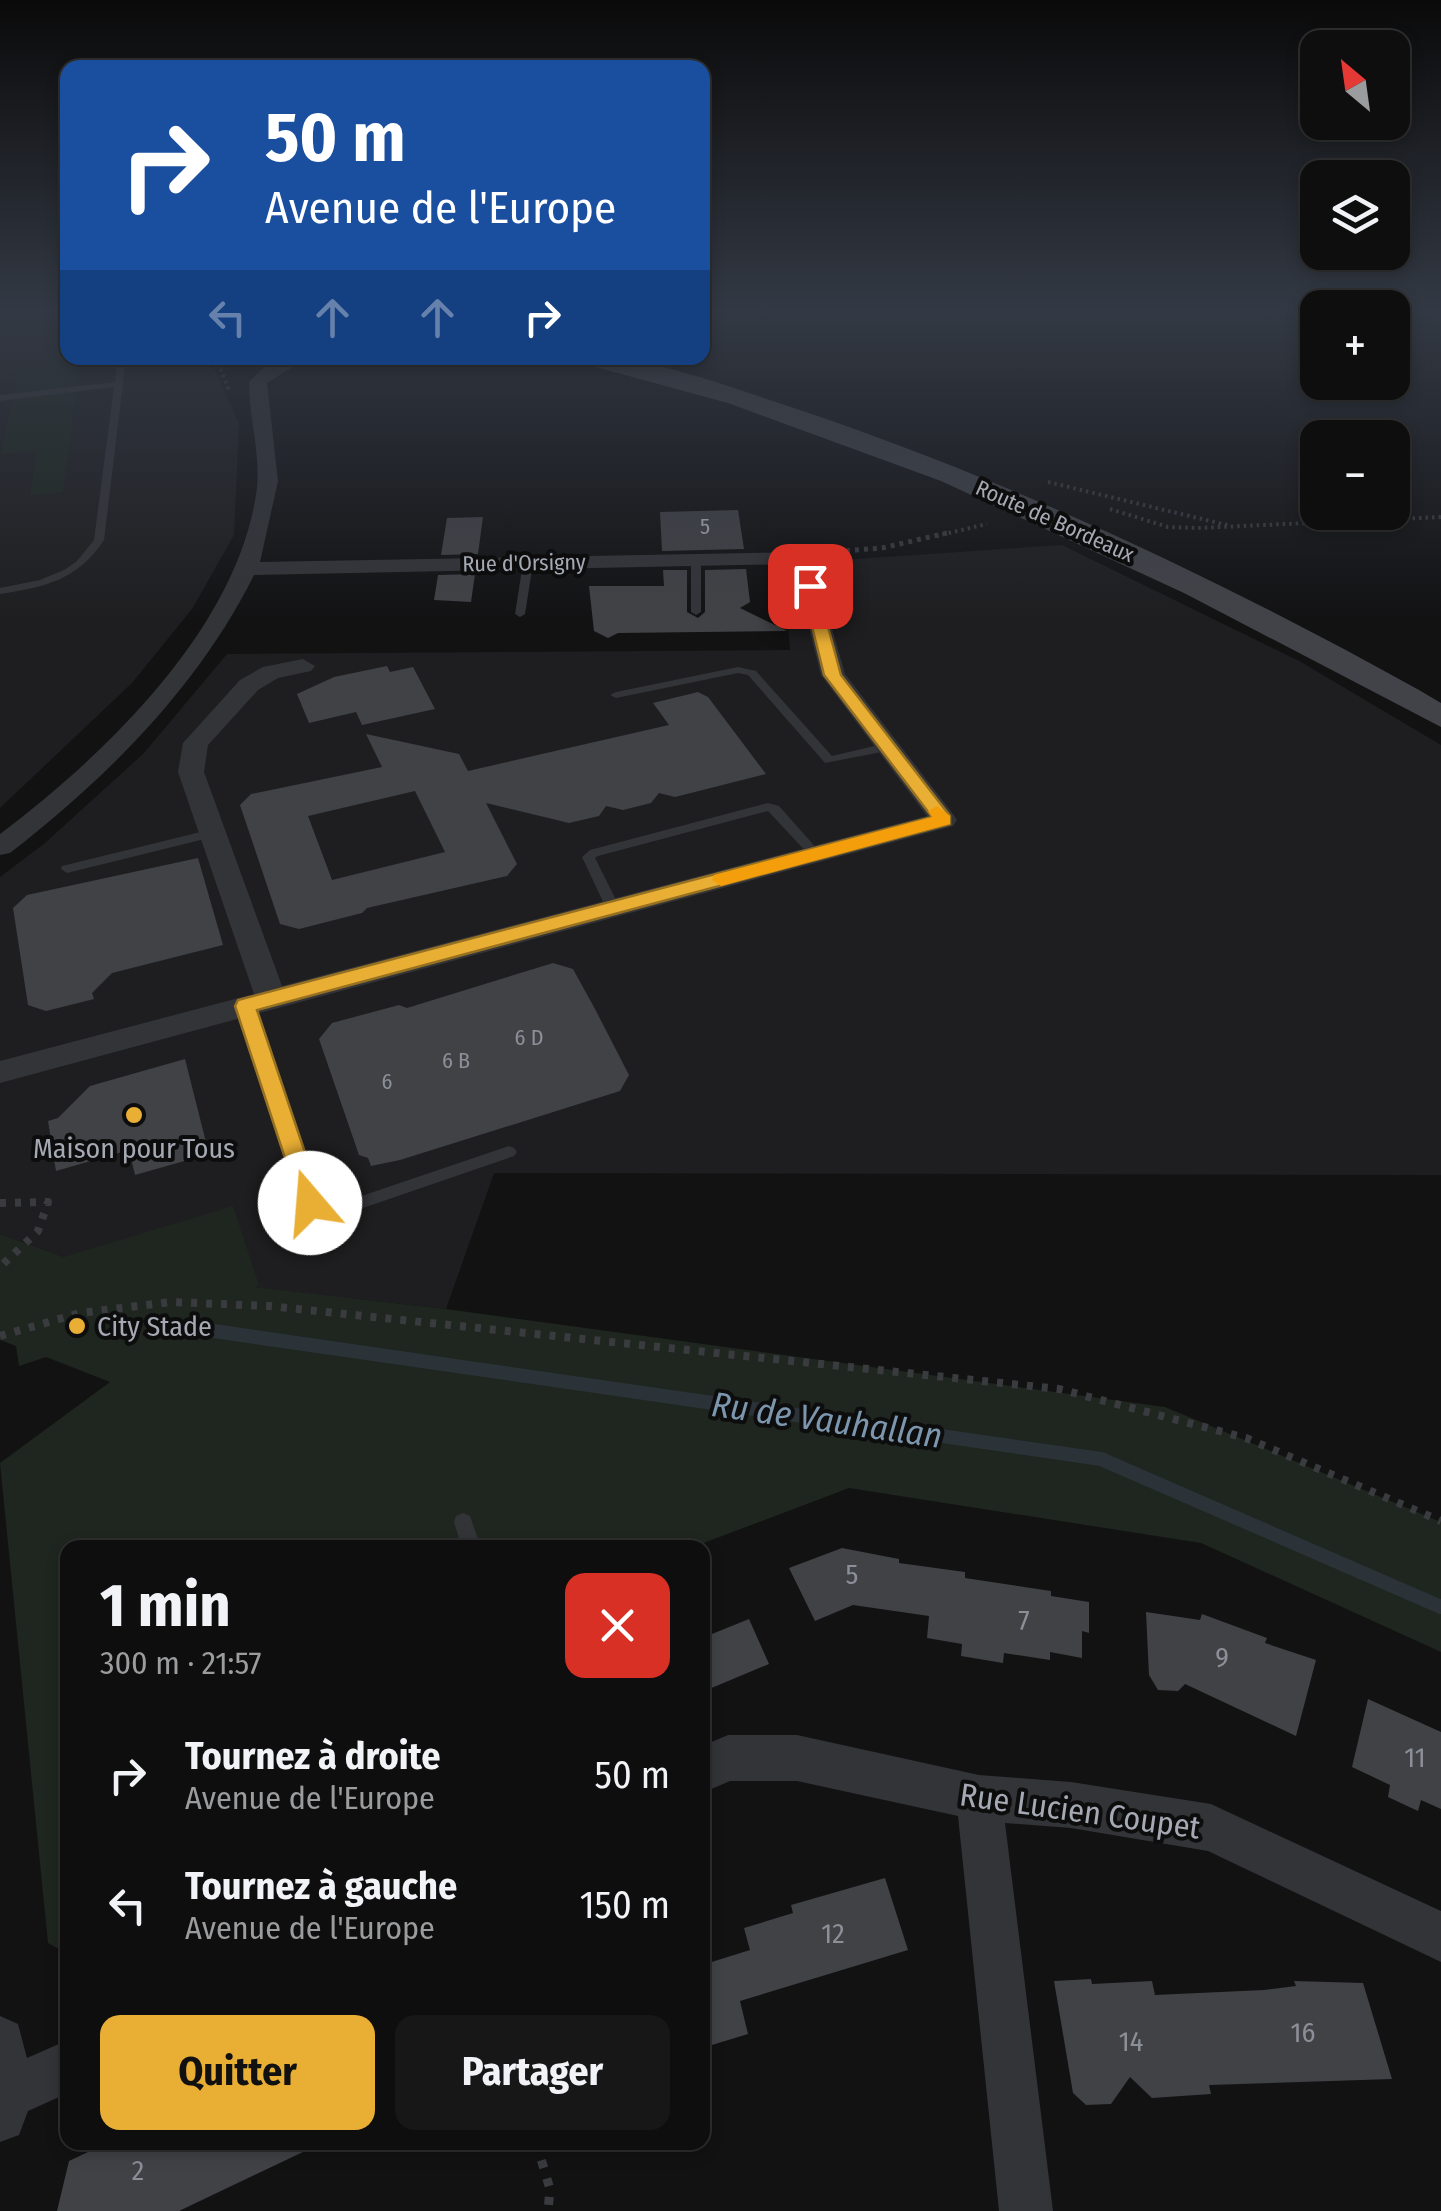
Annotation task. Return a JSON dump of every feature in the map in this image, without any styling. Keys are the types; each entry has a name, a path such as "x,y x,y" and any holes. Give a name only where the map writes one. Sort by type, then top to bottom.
{"main road":[{"name":"Route de Bordeaux","path":"794,415 916,459 1061,522 1250,613 1441,717"}],"street":[{"path":"0,848 117,746 187,662 246,570 269,470 261,415"},
{"path":"0,1072 944,820 833,675 802,556"},
{"name":"Rue d'Orsigny","path":"246,570 802,556"},
{"path":"258,1002 214,834 190,772 196,743 248,685 270,672 303,666"},
{"name":"Rue Lucien Coupet","path":"710,1766 728,1758 796,1758 979,1798 1071,1805 1211,1828 1441,1937"},
{"path":"979,1798 1026,2211"},
{"path":"0,2042 3,2105 60,2071"}],"lane":[{"path":"0,591 64,574 94,548 102,530 115,415"},
{"path":"696,560 696,612"},
{"path":"520,614 528,564"},
{"path":"616,695 738,670 752,673 829,760 887,747"},
{"path":"613,908 588,857 594,853 768,807 775,809 815,854"},
{"path":"67,869 214,834"},
{"path":"258,1002 310,1203 330,1213 510,1152"},
{"path":"464,1522 470,1540"}],"path":[{"path":"1111,509 1168,526 1441,519"},
{"path":"802,556 882,548 977,529 995,520"},
{"path":"0,1203 48,1202 48,1216 33,1240 0,1267"},
{"path":"0,1336 80,1313 171,1302 230,1304 1059,1389 1246,1438 1441,1521"},
{"path":"538,2150 550,2190 548,2211"}],"shaded area":[{"path":"0,415 235,415 239,424 234,535 192,609 132,683 0,808"},
{"path":"9,415 73,415 63,492 30,496 37,451 1,454"},
{"path":"1062,545 1301,662 1441,745 1441,1175 494,1173 446,1309 100,1270 0,1234 0,877 45,843 144,753 227,654 790,650 782,564"},
{"path":"233,1206 259,1285 255,1287 446,1309 1165,1407 1441,1522 1441,1652 1201,1543 849,1488 710,1541 60,1540 60,1949 48,1943 0,1463 110,1382 46,1357 19,1366 16,1346 0,1340 0,1234 64,1257"}],"building":[{"path":"738,510 744,549 662,551 660,512"},
{"path":"483,517 478,554 441,555 447,518"},
{"path":"746,569 750,602 740,608 787,631 618,633 608,638 594,631 589,586 664,586 663,570 687,570 687,612 698,618 705,612 705,570"},
{"path":"475,574 471,602 434,600 438,575"},
{"path":"387,666 390,672 413,667 435,709 362,725 356,712 309,723 297,694 334,677"},
{"path":"698,692 708,697 766,774 675,797 659,793 651,803 623,810 606,806 599,816 569,823 486,803 517,864 507,876 367,908 362,913 299,929 280,924 240,805 251,794 382,767 366,734 459,754 468,771 669,725 653,703","holes":["415,791 445,852 332,880 308,816"]},
{"path":"198,858 223,945 112,973 92,993 94,999 46,1011 28,1005 13,908 27,895"},
{"path":"553,963 573,969 595,1009 629,1075 620,1091 400,1160 371,1166 368,1158 359,1155 319,1039 332,1023 399,1005 407,1008"},
{"name":"Maison pour Tous","path":"185,1059 209,1154 135,1175 129,1150 56,1171 48,1121 58,1118 90,1086"},
{"path":"842,1548 899,1559 899,1563 965,1572 965,1578 1051,1591 1051,1596 1089,1602 1089,1633 1082,1631 1082,1658 1050,1652 1050,1660 1004,1653 1003,1663 961,1656 962,1644 927,1638 929,1616 853,1605 815,1621 789,1568"},
{"path":"1146,1612 1200,1620 1202,1614 1267,1638 1265,1643 1316,1660 1296,1736 1185,1684 1178,1691 1158,1690 1149,1675"},
{"path":"749,1619 769,1664 710,1689 710,1635"},
{"path":"1368,1699 1441,1732 1441,1809 1421,1800 1418,1811 1388,1797 1390,1785 1352,1767"},
{"path":"885,1878 908,1950 740,2001 748,2034 710,2046 710,1962 750,1950 744,1928 793,1913 791,1905"},
{"path":"1091,1979 1092,1984 1152,1981 1155,1995 1264,1990 1296,1986 1294,1981 1363,1983 1392,2079 1209,2085 1211,2094 1152,2098 1130,2077 1111,2104 1086,2105 1073,2093 1054,1981"},
{"path":"92,2150 307,2150 179,2211 57,2211 69,2161"}],"waterway":[{"name":"Ru de Vauhallan","path":"186,1327 1101,1459 1441,1607"}],"slow traffic":[{"path":"721,880 944,820 937,811"}],"place":[{"name":"Maison pour Tous","path":"134,1115"},
{"name":"City Stade","path":"77,1326"}],"route":[{"path":"310,1203 245,1006 944,820 833,675 810,586"}]}
